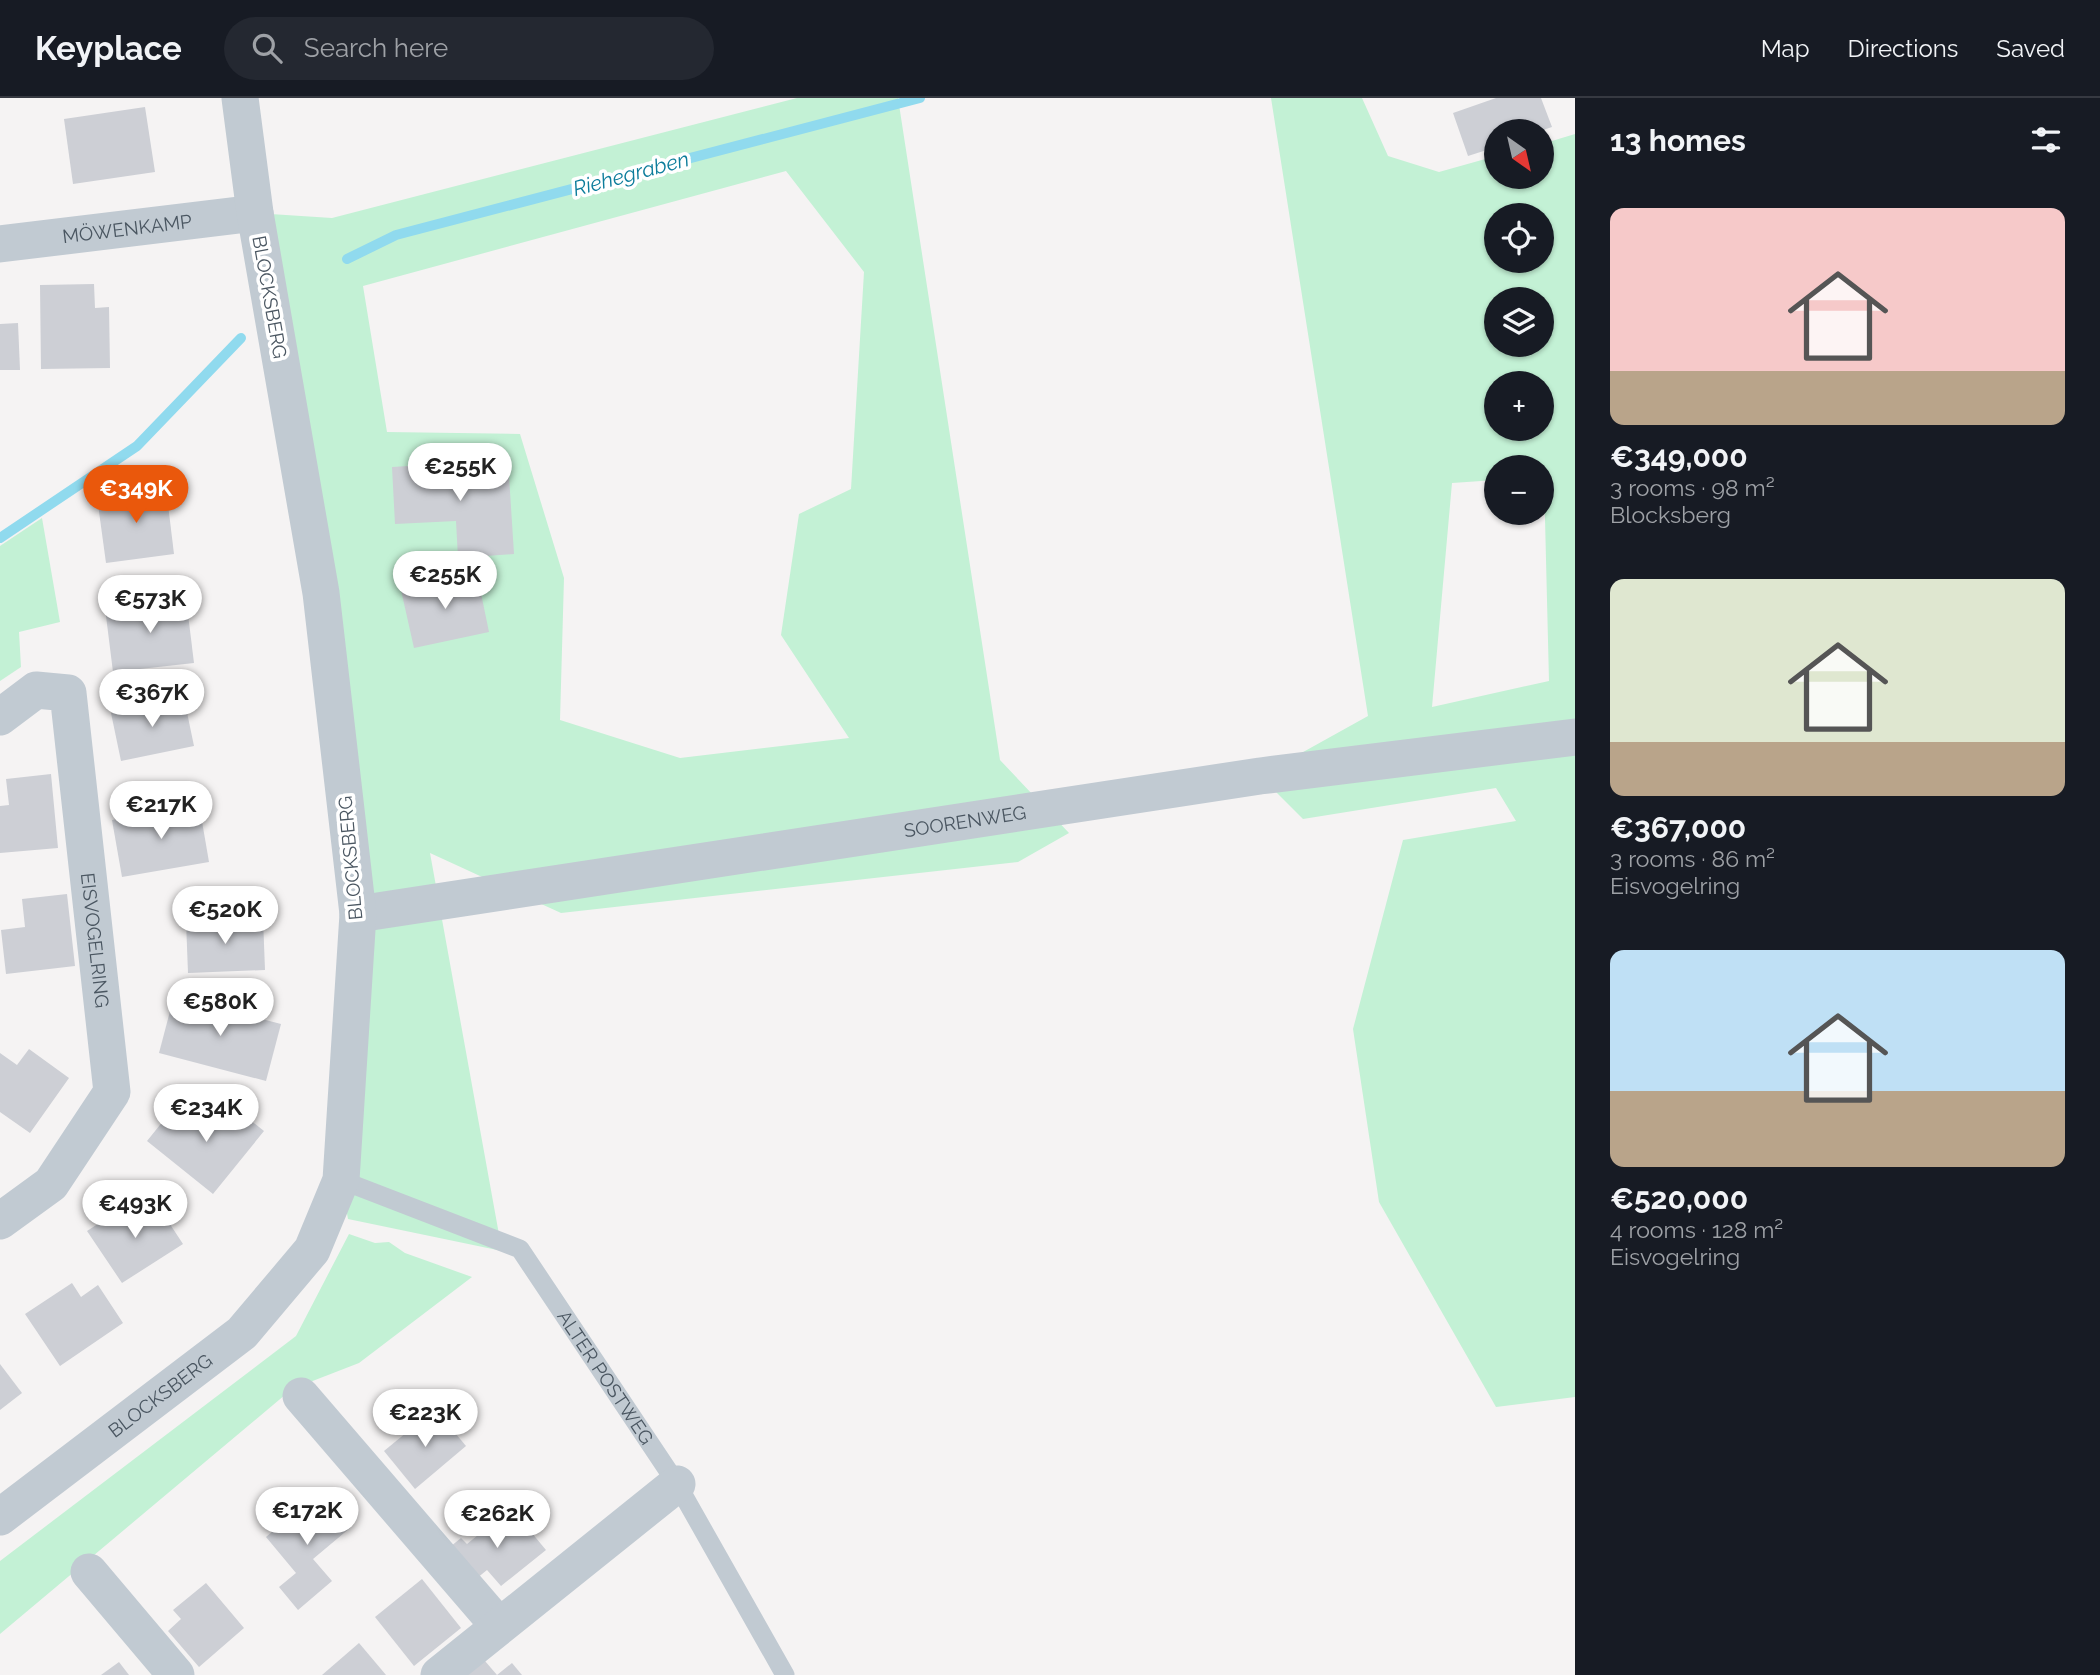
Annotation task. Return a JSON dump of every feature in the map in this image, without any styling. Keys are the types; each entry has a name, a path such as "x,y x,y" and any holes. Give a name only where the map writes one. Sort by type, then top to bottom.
{"street":[{"name":"BLOCKSBERG","path":"0,1517 242,1333 312,1250 341,1180 358,914 321,593 255,213 240,98"},
{"name":"MÖWENKAMP","path":"1,239 255,213"},
{"name":"EISVOGELRING","path":"0,717 36,691 68,693 112,1091 51,1184 0,1221"},
{"name":"SOORENWEG","path":"358,914 1260,776 1575,737"},
{"path":"301,1396 498,1626"},
{"path":"439,1675 677,1484"},
{"path":"89,1572 176,1675"}],"lane":[{"name":"ALTER POSTWEG","path":"341,1180 520,1250 677,1484 785,1675"}],"green space":[{"path":"797,98 898,98 1000,760 1069,833 1018,862 561,913 430,853 502,1251 348,1219 341,1180 358,914 255,213 332,218","holes":["786,171 864,272 851,489 799,514 781,635 849,738 680,758 560,720 564,578 520,434 387,432 363,286"]},
{"path":"1271,98 1362,98 1388,156 1439,172 1484,159 1484,189 1554,189 1554,140 1575,134 1575,1397 1496,1407 1379,1202 1353,1029 1403,840 1516,821 1496,788 1303,819 1260,776 1368,716","holes":["1484,455 1554,455 1554,525 1545,525 1549,681 1432,707 1452,483 1484,481"]},
{"path":"42,518 60,622 19,632 21,667 0,681 0,546"},
{"path":"349,1234 375,1243 389,1242 405,1253 472,1277 359,1363 292,1389 0,1634 0,1561 296,1336"}],"building":[{"path":"1496,98 1541,98 1549,119 1484,119 1484,151 1468,156 1453,113"},
{"path":"145,107 155,172 73,184 64,119"},
{"path":"94,284 95,308 109,307 110,368 41,369 40,285"},
{"path":"18,323 20,370 0,370 0,324"},
{"path":"508,460 514,554 458,558 456,521 395,524 392,467"},
{"path":"166,488 174,554 106,563 97,497"},
{"path":"477,574 489,632 414,648 401,590"},
{"path":"186,598 194,663 113,672 105,608"},
{"path":"184,698 194,746 121,761 111,713"},
{"path":"51,774 58,848 0,853 0,806 9,805 6,779"},
{"path":"199,804 209,862 122,877 112,820"},
{"path":"67,894 75,966 6,974 1,930 25,927 22,899"},
{"path":"263,918 265,970 188,973 186,921"},
{"path":"174,996 281,1024 266,1081 159,1053"},
{"path":"29,1049 69,1078 30,1133 0,1112 0,1053 17,1065"},
{"path":"230,1104 264,1131 213,1194 147,1141 176,1105 208,1131"},
{"path":"156,1203 183,1244 122,1283 87,1231 127,1205 135,1217"},
{"path":"72,1283 81,1297 98,1285 123,1323 60,1366 25,1314"},
{"path":"0,1364 22,1393 0,1410"},
{"path":"435,1409 466,1446 415,1489 384,1451"},
{"path":"319,1492 350,1528 313,1559 332,1581 298,1610 279,1587 296,1573 266,1537"},
{"path":"511,1508 546,1550 501,1586 487,1570 471,1583 445,1551 461,1538 467,1544"},
{"path":"422,1579 461,1628 414,1666 375,1617"},
{"path":"206,1583 244,1628 199,1667 168,1631 181,1619 173,1610"},
{"path":"359,1643 386,1675 322,1675"},
{"path":"479,1654 497,1675 458,1675"},
{"path":"119,1662 129,1675 101,1675"},
{"path":"512,1663 522,1675 497,1675"}],"waterway":[{"name":"Riehegraben","path":"347,259 396,235 920,98"},
{"name":"Riehegraben","path":"0,538 137,446 241,338"}]}
